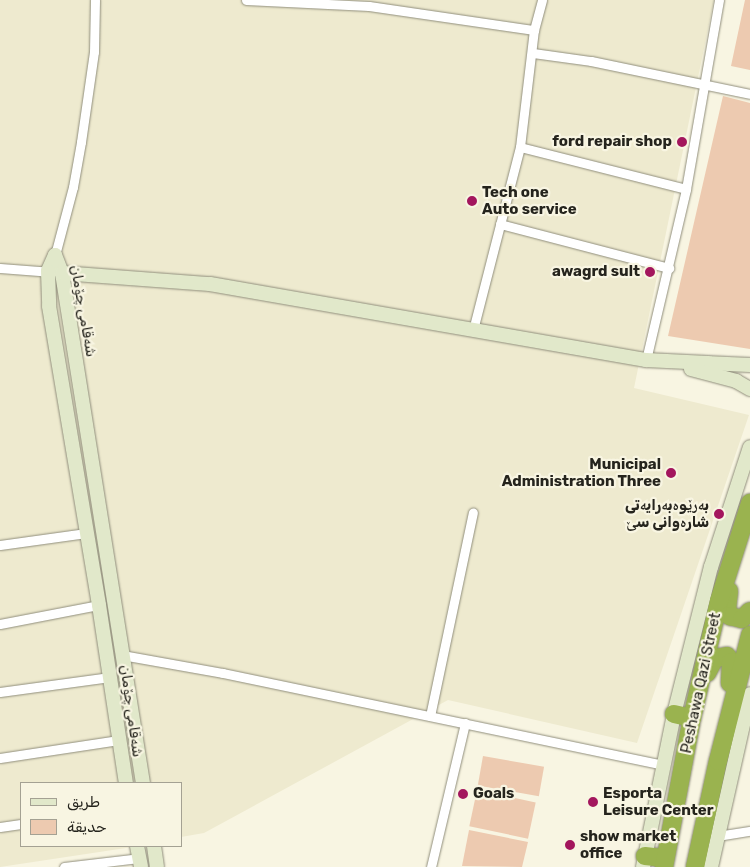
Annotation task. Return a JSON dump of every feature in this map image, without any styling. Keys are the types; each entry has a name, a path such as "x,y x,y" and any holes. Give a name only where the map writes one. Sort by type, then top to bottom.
{"highway":[{"name":"Peshawa Qazi Street","path":"664,862 694,711 719,601 750,503"},
{"path":"738,537 727,609 730,616 736,619 744,618 750,611"},
{"path":"695,867 726,728 750,635"},
{"path":"674,714 694,711 712,660 720,655 728,657 731,661 732,671 726,728"},
{"path":"644,862 664,862"}],"street":[{"path":"55,255 73,187 81,142 94,52 95,0"},
{"path":"246,0 369,6 534,30"},
{"path":"473,330 520,147 533,53 534,30 542,0"},
{"path":"651,360 686,189 719,0"},
{"path":"533,53 591,60 750,94"},
{"path":"520,147 686,189"},
{"path":"500,224 669,268"},
{"name":"شەقامی چۆمان","path":"55,255 55,272 49,306 99,605 126,782"},
{"path":"0,268 210,284 651,360 714,374 736,381 750,389"},
{"name":"شەقامی چۆمان","path":"55,272 65,303 143,782"},
{"path":"49,306 65,303"},
{"path":"651,360 750,365"},
{"path":"644,862 674,714 713,558 750,447"},
{"path":"430,716 473,512"},
{"path":"0,545 86,533"},
{"path":"0,624 99,605"},
{"path":"122,655 465,723 664,765"},
{"path":"0,692 110,677"},
{"path":"711,867 716,836 750,694"},
{"path":"431,867 465,723"},
{"path":"0,758 119,740"},
{"path":"0,828 20,824"},
{"path":"716,836 750,830"},
{"path":"154,847 157,867"},
{"path":"64,867 139,857"}],"shaded area":[{"path":"0,0 714,0 634,388 749,415 637,743 448,700 204,833 182,837 182,782 20,782 20,847 132,847 0,867"}],"green space":[{"path":"745,0 750,0 750,70 731,66"},
{"path":"723,96 750,103 750,349 668,336"},
{"path":"483,756 544,767 539,796 478,786"},
{"path":"477,790 536,802 528,839 469,826"},
{"path":"469,830 528,842 522,867 462,866"}],"place":[{"name":"ford repair shop","path":"682,142"},
{"name":"Tech one Auto service","path":"472,201"},
{"name":"awagrd sult","path":"650,272"},
{"name":"Municipal Administration Three","path":"671,473"},
{"name":"بەڕێوەبەرایەتی شارەوانی سێ","path":"719,514"},
{"name":"Goals","path":"463,794"},
{"name":"Esporta Leisure Center","path":"593,802"},
{"name":"show market office","path":"570,845"}]}
